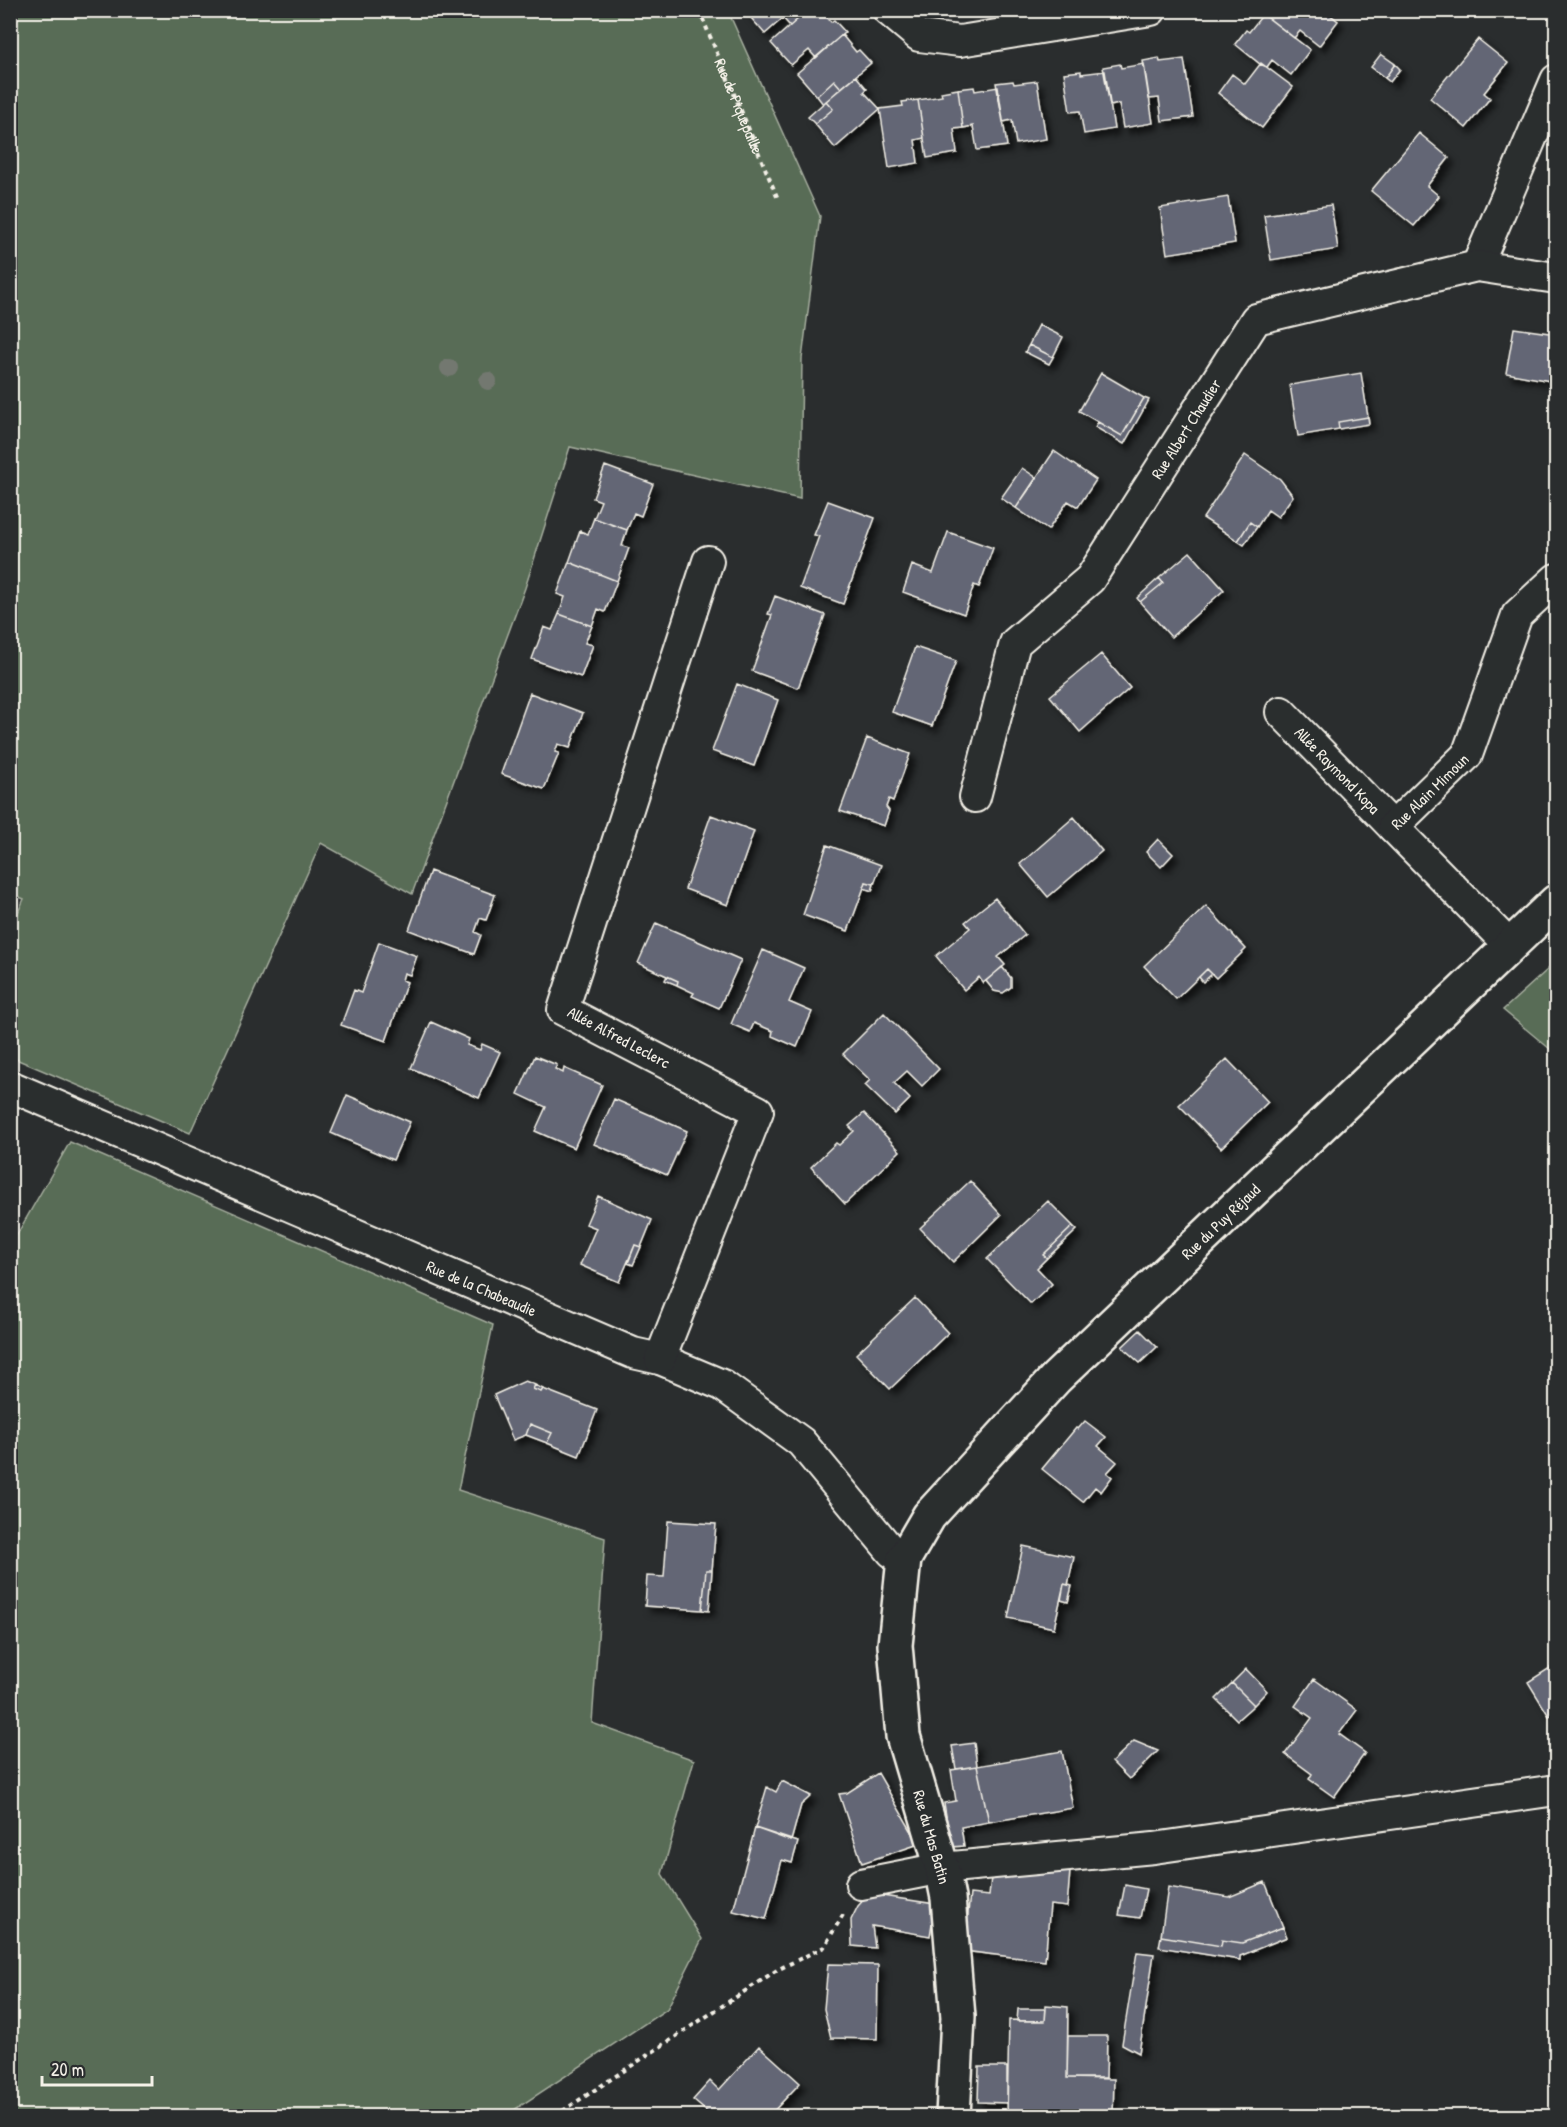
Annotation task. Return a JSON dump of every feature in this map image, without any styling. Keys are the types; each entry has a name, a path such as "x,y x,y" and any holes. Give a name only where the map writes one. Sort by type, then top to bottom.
{"street":[{"path":"888,10 919,36 960,41 1151,10"},
{"path":"1478,266 1557,80"},
{"name":"Rue Albert Chaudier","path":"975,797 1015,642 1090,579 1256,319 1478,266 1557,278"},
{"name":"Allée Alfred Leclerc","path":"660,1359 758,1111 563,1010 708,561"},
{"name":"Rue Alain Mimoun","path":"1510,946 1393,827 1467,755 1517,615 1557,579"},
{"name":"Allée Raymond Kopa","path":"1281,712 1393,827"},
{"name":"Rue du Puy Réjaud","path":"904,1559 929,1516 1056,1378 1557,902"},
{"name":"Rue de la Chabeaudie","path":"10,1086 633,1353 660,1359 722,1385 801,1442 892,1552 904,1559"},
{"name":"Rue du Mas Batin","path":"904,1559 895,1645 903,1736 942,1868 948,1898 958,2017 953,2116"},
{"path":"861,1884 942,1868 1154,1848 1557,1790"}],"path":[{"name":"Rue de Piquepaille","path":"699,10 778,199"},
{"path":"555,2116 777,1970 824,1947 861,1884"}],"green space":[{"path":"11,10 728,11 820,216 802,359 800,499 570,447 525,588 412,894 321,843 190,1133 11,1057 11,928 24,899 10,893"},
{"path":"1556,962 1556,1054 1503,1010"},
{"path":"70,1142 493,1325 458,1490 605,1538 592,1723 694,1760 662,1874 702,1939 667,2009 505,2116 11,2116 11,1245"}],"building":[{"path":"808,10 821,10 831,22 834,20 845,32 816,58 809,50 791,65 771,43"},
{"path":"808,10 790,26 783,18 765,34 745,11"},
{"path":"1266,10 1324,10 1338,21 1319,46 1300,31 1294,38 1263,14"},
{"path":"1263,14 1310,50 1291,75 1272,60 1267,67 1260,64 1235,44 1246,30 1249,32"},
{"path":"842,35 856,52 859,50 871,63 841,88 834,80 817,96 797,73"},
{"path":"1478,39 1508,63 1484,93 1490,98 1466,128 1430,98"},
{"path":"1381,54 1395,64 1385,78 1371,67"},
{"path":"1159,58 1160,62 1184,59 1193,117 1162,121 1159,98 1149,99 1143,61"},
{"path":"1261,63 1293,87 1262,128 1218,93 1232,74 1245,84"},
{"path":"1120,64 1121,68 1144,64 1153,123 1123,128 1119,104 1110,106 1103,67"},
{"path":"1395,64 1400,69 1390,82 1385,78"},
{"path":"1081,71 1081,74 1105,71 1114,129 1084,134 1080,111 1070,112 1064,73"},
{"path":"856,76 867,89 864,92 880,109 835,148 815,124 833,109 826,101"},
{"path":"834,80 841,88 823,104 817,96"},
{"path":"1013,81 1014,84 1037,81 1046,139 1016,144 1012,120 1003,122 996,83"},
{"path":"974,87 975,91 998,87 1007,146 977,150 973,126 963,128 958,89"},
{"path":"958,89 963,128 954,129 957,153 927,158 918,100 942,96 941,92"},
{"path":"918,100 924,138 915,140 918,163 889,168 880,109 903,106 902,102"},
{"path":"826,101 833,109 815,124 808,117"},
{"path":"1419,133 1449,158 1427,186 1439,196 1414,226 1371,191"},
{"path":"1228,197 1235,243 1167,254 1160,208"},
{"path":"1331,205 1338,249 1271,260 1264,215"},
{"path":"1039,325 1063,337 1053,357 1029,345"},
{"path":"1514,328 1556,334 1556,382 1506,373"},
{"path":"1029,345 1053,357 1049,364 1025,352"},
{"path":"1101,373 1144,398 1122,436 1079,411"},
{"path":"1361,373 1368,417 1338,422 1339,429 1298,436 1290,385"},
{"path":"1144,398 1149,400 1124,444 1095,427 1098,422 1122,436"},
{"path":"1368,417 1369,424 1339,429 1338,422"},
{"path":"1054,451 1096,480 1078,507 1068,501 1048,530 1016,508"},
{"path":"1245,455 1280,479 1293,496 1278,517 1268,510 1257,527 1250,522 1238,541 1203,518"},
{"path":"605,466 653,484 641,516 634,513 627,530 594,518 601,501 593,498"},
{"path":"1022,468 1037,478 1016,508 1001,498"},
{"path":"828,501 875,518 843,604 800,588 819,536 814,535"},
{"path":"594,518 627,530 622,546 629,548 617,581 569,562 580,531 588,534"},
{"path":"1250,522 1257,527 1244,545 1238,541"},
{"path":"948,532 993,548 979,587 974,585 964,614 903,592 912,565 933,573"},
{"path":"1190,552 1224,590 1171,637 1140,602 1163,583 1159,578"},
{"path":"569,562 617,581 605,612 598,609 592,626 559,614 565,597 557,594"},
{"path":"1159,578 1163,583 1140,602 1137,598"},
{"path":"775,596 825,615 798,688 752,671 772,615 768,614"},
{"path":"559,614 592,626 585,643 593,645 581,677 532,659 544,627 552,630"},
{"path":"915,647 956,661 932,726 892,712"},
{"path":"1101,654 1130,688 1080,732 1050,696"},
{"path":"737,684 778,700 754,766 712,751"},
{"path":"530,693 583,713 570,748 558,744 555,752 559,753 544,789 501,774"},
{"path":"867,738 910,754 893,801 889,799 886,807 889,811 884,826 840,811"},
{"path":"711,815 754,831 728,905 685,889"},
{"path":"1074,817 1102,851 1048,897 1020,864"},
{"path":"1158,839 1173,854 1161,867 1146,852"},
{"path":"827,845 881,865 874,884 866,882 848,931 803,915"},
{"path":"430,871 495,895 486,920 480,918 475,932 481,935 474,954 409,930"},
{"path":"866,882 874,884 872,891 864,888"},
{"path":"995,898 1025,935 998,957 1005,965 983,983 979,977 964,990 936,956 970,928 965,922"},
{"path":"1206,906 1246,949 1216,978 1207,969 1176,999 1144,966"},
{"path":"656,923 741,960 719,1008 692,996 694,993 677,985 678,981 638,963"},
{"path":"379,942 417,956 410,975 404,973 402,980 407,982 386,1041 341,1025 354,990 361,993"},
{"path":"763,950 804,968 789,1002 812,1012 797,1047 772,1036 773,1031 754,1023 750,1032 731,1024"},
{"path":"1002,967 1011,978 1011,987 1003,993 994,991 986,981"},
{"path":"1207,969 1212,974 1203,982 1199,977"},
{"path":"667,976 678,981 677,985 665,980"},
{"path":"884,1013 939,1069 922,1086 907,1071 894,1083 910,1099 895,1114 865,1085 870,1080 843,1054"},
{"path":"431,1022 469,1039 467,1045 480,1050 482,1044 500,1052 479,1098 411,1068"},
{"path":"535,1056 557,1065 555,1069 563,1073 564,1068 602,1085 574,1148 535,1131 546,1107 518,1094"},
{"path":"1227,1059 1268,1102 1221,1148 1179,1105"},
{"path":"347,1095 410,1122 393,1160 331,1133"},
{"path":"614,1099 687,1131 667,1175 594,1144"},
{"path":"864,1113 900,1151 845,1204 811,1167 836,1143 839,1145 854,1131 849,1126"},
{"path":"970,1181 1001,1215 953,1262 920,1228"},
{"path":"598,1196 652,1220 641,1247 635,1245 619,1282 580,1265 596,1228 586,1224"},
{"path":"1048,1201 1073,1226 1043,1255 1047,1258 1037,1268 1052,1284 1031,1304 987,1259"},
{"path":"1073,1226 1077,1230 1047,1258 1043,1255"},
{"path":"635,1245 641,1247 633,1265 628,1263"},
{"path":"915,1298 948,1333 890,1389 856,1354"},
{"path":"1140,1330 1157,1347 1140,1363 1122,1347"},
{"path":"525,1381 535,1385 533,1389 541,1392 543,1389 597,1410 579,1456 547,1443 552,1433 530,1424 526,1435 513,1440 494,1395"},
{"path":"535,1385 543,1389 541,1392 533,1389"},
{"path":"1085,1421 1106,1437 1098,1446 1117,1462 1107,1473 1112,1477 1101,1492 1095,1487 1083,1502 1042,1469 1076,1428 1078,1429"},
{"path":"530,1424 552,1433 547,1443 526,1435"},
{"path":"668,1521 716,1524 712,1570 706,1570 702,1610 645,1606 647,1576 664,1577"},
{"path":"1023,1546 1074,1557 1068,1585 1064,1584 1054,1628 1008,1618"},
{"path":"706,1570 712,1570 709,1611 702,1610"},
{"path":"1064,1584 1072,1586 1068,1602 1061,1600"},
{"path":"1556,1664 1556,1712 1549,1716 1528,1682"},
{"path":"1246,1669 1267,1691 1254,1705 1232,1683"},
{"path":"1314,1679 1357,1710 1339,1734 1365,1753 1334,1797 1309,1779 1312,1774 1285,1754 1312,1718 1295,1706"},
{"path":"1232,1683 1254,1705 1237,1720 1216,1699"},
{"path":"1134,1741 1158,1751 1129,1779 1112,1762"},
{"path":"974,1743 977,1766 956,1769 952,1746"},
{"path":"1062,1751 1073,1808 989,1822 977,1766"},
{"path":"977,1766 989,1822 961,1827 964,1846 951,1847 944,1803 956,1801 951,1770"},
{"path":"878,1773 919,1844 862,1863 839,1794 847,1793"},
{"path":"782,1781 811,1796 801,1805 791,1841 755,1828 767,1787 776,1792"},
{"path":"755,1828 798,1842 792,1863 782,1860 766,1919 733,1911"},
{"path":"1062,1865 1070,1871 1067,1907 1050,1905 1045,1961 964,1951 970,1894 989,1896 992,1868"},
{"path":"1265,1882 1283,1927 1242,1943 1222,1940 1221,1946 1161,1936 1168,1887 1229,1897"},
{"path":"1125,1885 1146,1889 1140,1918 1119,1915"},
{"path":"869,1894 935,1904 930,1936 872,1926 875,1948 852,1946 851,1920 858,1906"},
{"path":"1283,1927 1287,1937 1240,1956 1240,1960 1159,1947 1161,1936 1221,1946 1222,1940 1242,1943"},
{"path":"1137,1952 1154,1954 1139,2053 1122,2044"},
{"path":"828,1964 878,1965 877,2039 831,2038 824,2009"},
{"path":"1046,2005 1068,2007 1067,2078 1114,2079 1113,2116 1007,2116 1009,2020 1045,2021"},
{"path":"1018,2009 1046,2009 1045,2021 1017,2021"},
{"path":"1068,2036 1107,2036 1106,2078 1067,2078"},
{"path":"759,2046 800,2083 769,2116 712,2116 693,2100 710,2081 719,2090"},
{"path":"979,2067 1007,2067 1007,2103 978,2102"}]}
